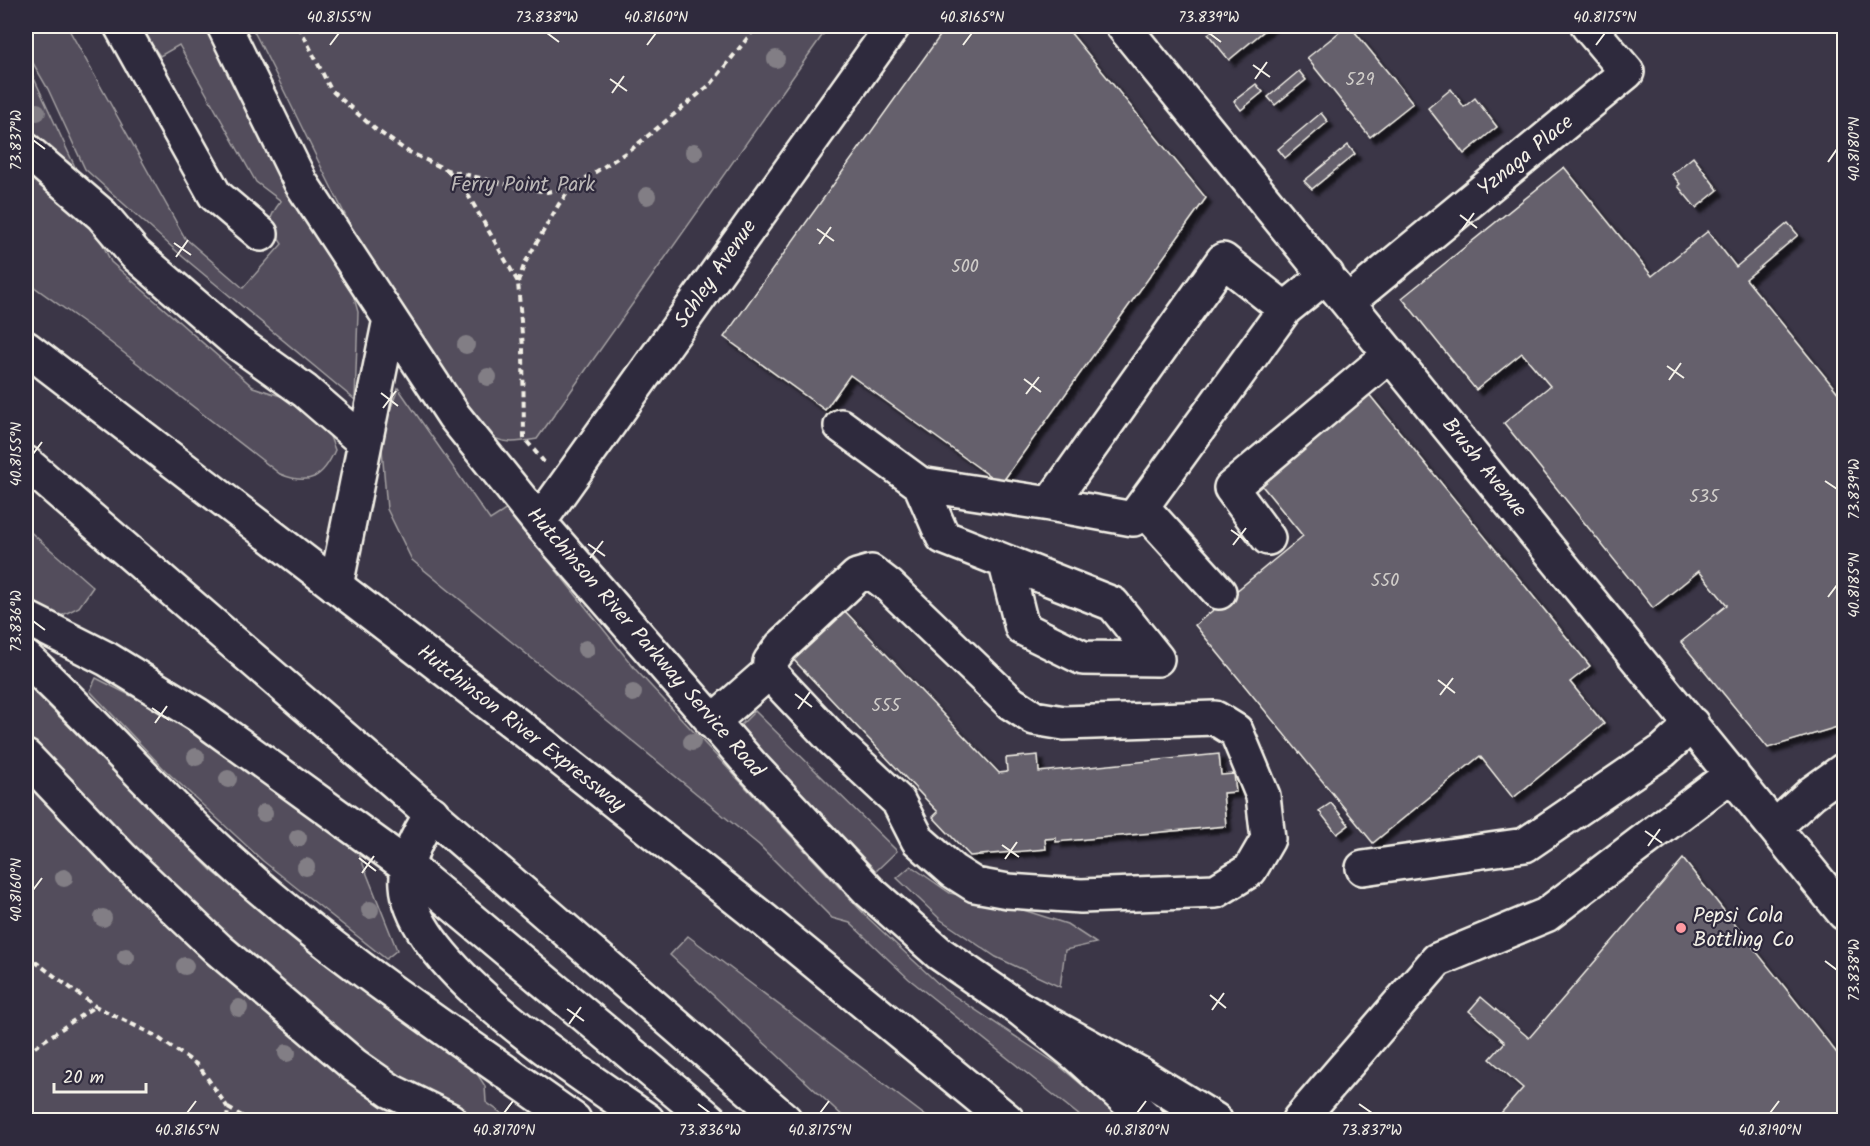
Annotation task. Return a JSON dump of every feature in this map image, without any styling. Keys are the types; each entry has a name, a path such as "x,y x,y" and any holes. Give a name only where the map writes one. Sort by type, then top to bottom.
{"main road":[{"path":"121,26 215,195 261,234"},
{"name":"Hutchinson River Parkway Service Road","path":"224,26 301,183 454,416 539,522 712,722 791,809 891,913 963,972 1019,1008 1140,1074 1215,1120"},
{"name":"Schley Avenue","path":"539,522 893,26"},
{"name":"Brush Avenue","path":"1123,26 1845,913"},
{"name":"Yznaga Place","path":"1349,301 1627,72 1587,26"},
{"path":"26,150 102,215 135,254 152,269 238,343 305,391 365,443"},
{"path":"1050,504 1223,260 1284,309"},
{"path":"841,426 920,484 1133,519 1284,309 1327,275"},
{"path":"336,586 390,319"},
{"name":"Hutchinson River Expressway","path":"26,348 642,822 1007,1120"},
{"path":"1268,538 1231,488 1391,354"},
{"path":"26,463 432,813 767,1115"},
{"path":"920,484 942,537 1005,564"},
{"path":"1142,507 1219,592"},
{"path":"712,722 769,672 770,662 781,647 857,576 871,572 888,585 1011,703 1034,718 1064,723 1215,718 1236,731 1263,796 1268,839 1250,870 1216,891 1081,896 1008,891 975,885 953,871 918,840 898,801 834,741 769,672"},
{"path":"26,618 107,659 198,715 407,866 710,1120"},
{"path":"26,658 170,804 253,882 361,967 574,1120"},
{"path":"1363,868 1525,845 1663,750 1692,724"},
{"path":"26,757 123,859 218,949 354,1065 391,1091 450,1120"},
{"path":"1299,1120 1437,960 1545,915 1732,774"},
{"path":"1775,827 1812,793 1842,777"},
{"path":"432,813 411,850 406,884 412,912 431,944 513,1023 647,1120"},
{"path":"1019,1008 1078,1056 1148,1120"}],"path":[{"path":"299,26 331,90 394,142 447,170 548,192 572,187 633,148 711,84 757,26"},
{"path":"447,170 474,204 518,282"},
{"path":"532,448 524,438 523,348 518,282 525,263 553,214 572,187"},
{"path":"26,955 95,1006 154,1035 199,1066 228,1108 249,1120"},
{"path":"26,1053 95,1006"},
{"path":"227,1120 228,1108"}],"green space":[{"path":"26,26 67,26 185,238 243,288 282,244 271,222 281,201 256,182 179,45 160,56 139,27 213,26 352,290 358,312 355,400 183,257 85,169 48,89 26,51"},
{"name":"Ferry Point Park","path":"251,26 829,26 537,439 510,442 492,436 476,421 419,343 392,300 342,210"},
{"path":"26,61 76,169 26,133"},
{"path":"26,170 96,230 111,262 253,387 293,400 326,426 335,450 320,473 307,479 290,478 280,474 97,332 26,281"},
{"path":"398,388 490,520 507,509 636,670 868,918 944,989 1057,1064 1124,1120 1085,1120 909,979 850,923 832,918 759,845 412,560 387,509 381,437"},
{"path":"26,528 93,587 79,607 59,617 26,599"},
{"path":"96,678 153,707 287,792 355,844 397,950 386,959 263,861 165,770 90,691"},
{"path":"26,683 211,870 320,959 474,1069 485,1086 486,1102 511,1120 26,1120"},
{"path":"755,711 897,851 876,871 739,727"},
{"path":"911,866 950,893 1014,907 1067,924 1096,943 1065,950 1060,987 996,957 941,920 897,878"},
{"path":"688,936 931,1120 847,1120 670,955"}],"building":[{"path":"947,26 1065,26 1206,198 1001,484 850,375 825,410 724,337"},
{"path":"1218,26 1270,26 1229,60 1208,34"},
{"path":"1350,26 1413,103 1370,137 1307,58"},
{"path":"1299,71 1306,80 1275,105 1268,97"},
{"path":"1256,84 1263,92 1241,110 1234,101"},
{"path":"1451,89 1464,107 1475,98 1497,127 1464,154 1428,108"},
{"path":"1321,113 1328,122 1285,158 1278,149"},
{"path":"1348,145 1355,154 1312,189 1304,181"},
{"path":"1693,157 1718,190 1696,208 1678,186 1680,184 1672,174"},
{"path":"1564,167 1652,276 1708,231 1736,267 1788,223 1798,235 1746,279 1844,400 1844,725 1768,748 1681,642 1727,605 1699,571 1653,608 1504,423 1550,386 1522,353 1476,390 1402,298"},
{"path":"1368,393 1590,666 1570,682 1604,724 1513,798 1480,756 1373,843 1195,625 1303,536 1259,482"},
{"path":"843,609 999,773 1007,772 1006,758 1038,755 1039,772 1219,754 1221,775 1234,774 1236,792 1223,793 1226,826 1056,842 1056,838 1045,839 1046,849 970,856 933,817 938,812 792,658 813,637 815,639"},
{"path":"1331,803 1349,825 1337,834 1319,811"},
{"name":"Pepsi Cola Bottling Co","path":"1683,859 1844,1062 1844,1120 1495,1120 1523,1088 1490,1059 1505,1042 1469,1011 1481,997 1529,1038"}],"place":[{"name":"Pepsi Cola Bottling Co","path":"1681,928"}]}
